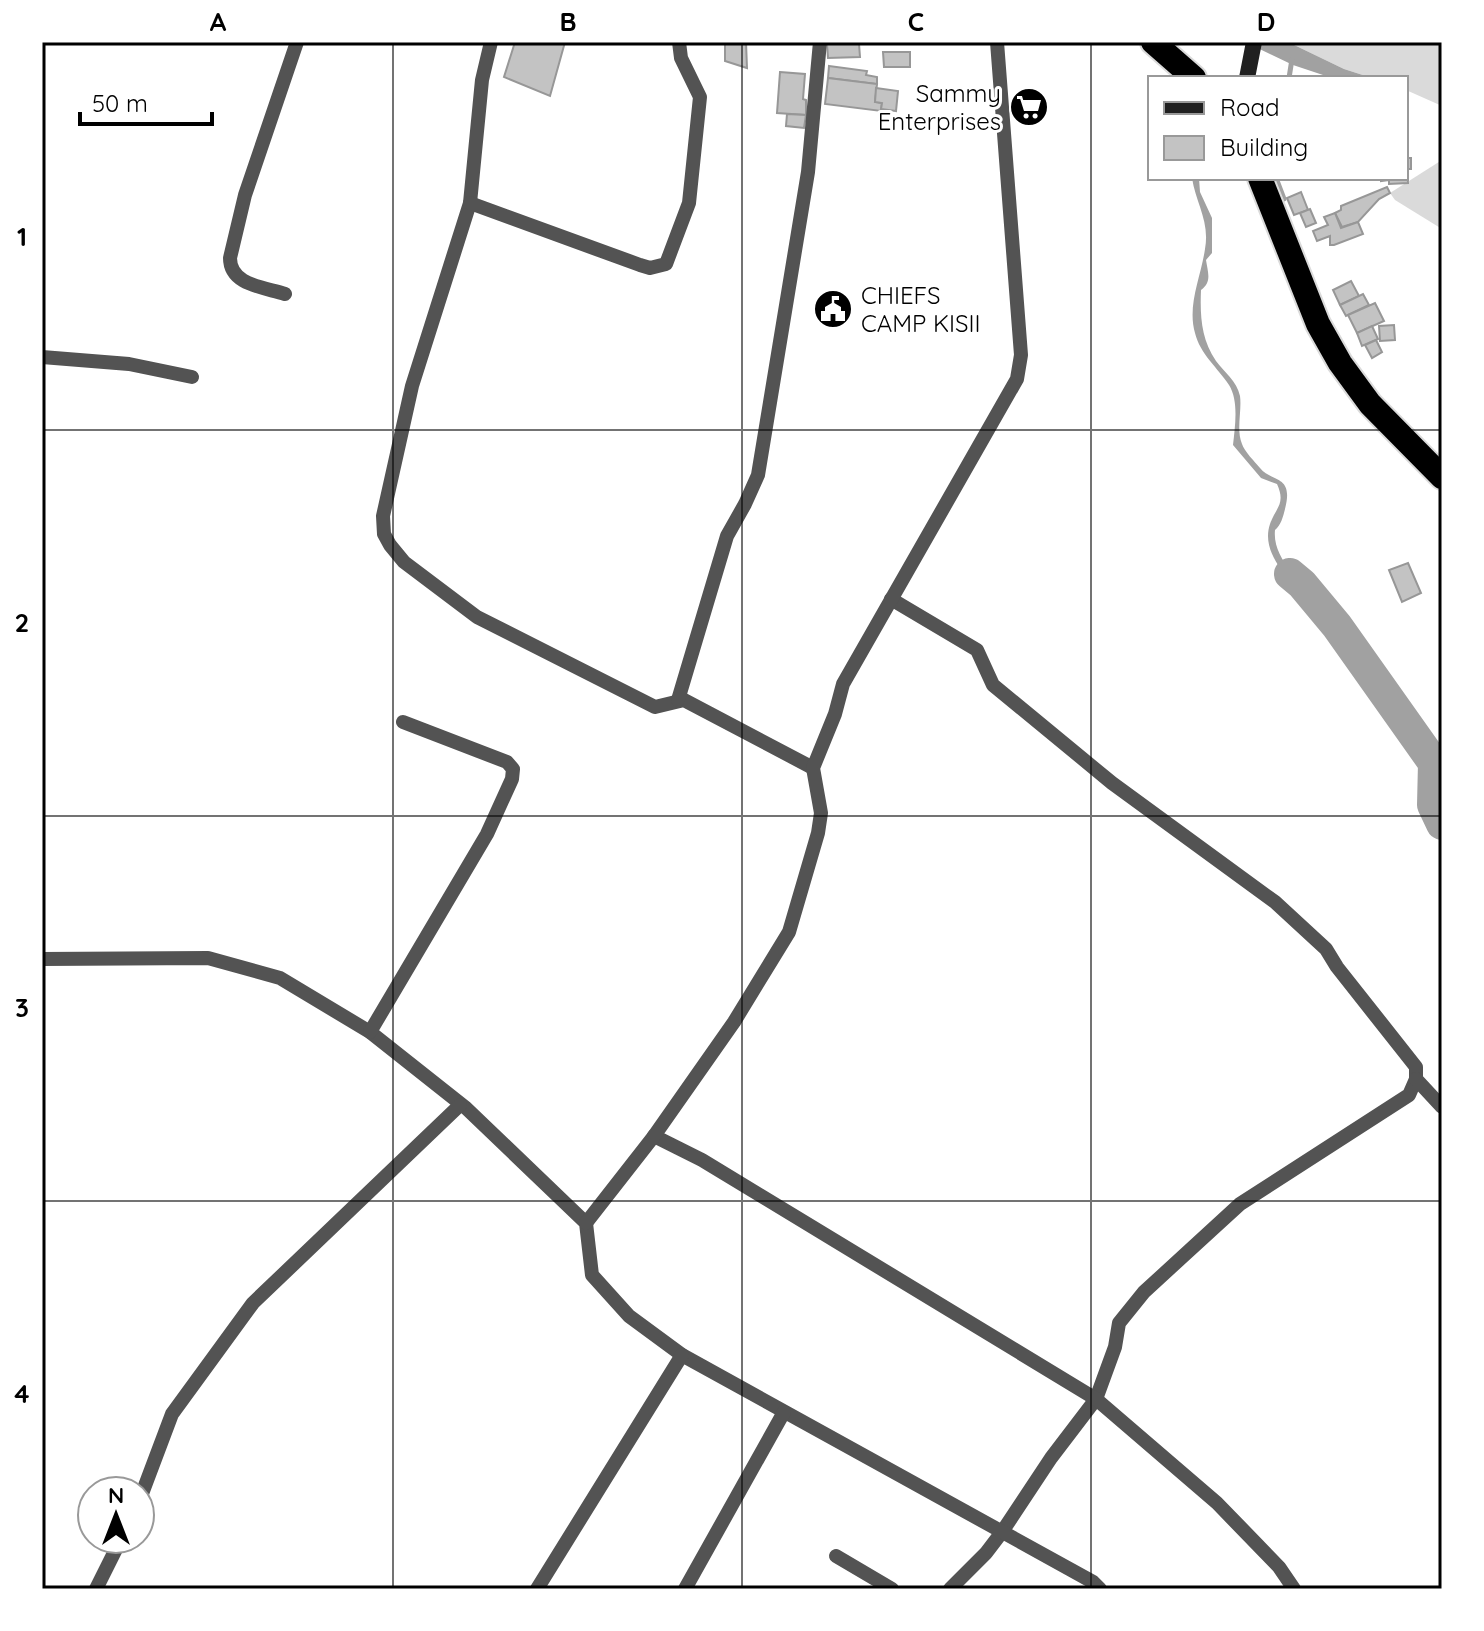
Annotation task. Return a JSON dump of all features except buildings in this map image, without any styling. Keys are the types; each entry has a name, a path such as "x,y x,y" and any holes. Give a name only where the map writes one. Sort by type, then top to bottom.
{"highway":[{"path":"1153,42 1192,76"},
{"path":"1261,180 1318,324 1340,363 1370,404 1442,477"}],"main road":[{"path":"1247,76 1253,49"}],"street":[{"path":"285,294 238,279 230,268 230,258 245,195 297,42"},
{"path":"491,42 482,80 470,203 412,386 383,516 384,534 404,562 477,617 655,707 668,706 678,700 727,536 758,475 808,172 820,42"},
{"path":"470,203 640,265 650,268 666,264 689,203 700,97 681,58 679,42"},
{"path":"586,1223 654,1136 734,1022 789,932 821,813 813,768 835,714 843,684 1017,379 1021,355 997,42"},
{"path":"42,357 129,364 192,377"},
{"path":"891,599 977,650 993,685 1112,783 1285,911 1326,949 1416,1067 1416,1079 1409,1095 1240,1204 1144,1292 1119,1323 1115,1347 1096,1399 986,1553 950,1589"},
{"path":"678,700 692,704 813,768"},
{"path":"370,1032 487,834 512,779 513,769 507,762 403,722"},
{"path":"42,959 208,958 280,978 370,1032 460,1105 586,1223 592,1275 629,1316 682,1355 1002,1532 1093,1587"},
{"path":"1416,1079 1442,1107"},
{"path":"149,1475 172,1414 253,1303 460,1105"},
{"path":"654,1136 702,1160 1096,1399 1217,1503 1279,1567 1294,1589"},
{"path":"537,1589 682,1355"},
{"path":"685,1589 784,1412"},
{"path":"96,1589 113,1555"},
{"path":"836,1556 892,1589"}],"shaded area":[{"path":"1245,42 1288,42 1366,76 1326,76 1293,65"},
{"path":"1288,42 1442,42 1442,106 1408,91 1408,76 1366,76"},
{"path":"1442,160 1442,229 1395,200 1390,193"},
{"path":"1192,180 1199,180 1200,192 1212,218 1212,253 1206,260 1208,280 1201,290 1204,336 1211,353 1233,381 1240,396 1239,433 1243,447 1265,473 1280,481 1287,490 1283,515 1275,530 1278,551 1320,604 1291,581 1275,559 1268,536 1279,505 1280,491 1277,484 1261,478 1233,445 1236,414 1232,391 1197,341 1193,312 1206,239"}],"waterway":[{"path":"1289,76 1292,59"},
{"path":"1277,180 1284,199"},
{"path":"1290,574 1337,626 1434,763 1433,805 1442,824"}],"place":[{"name":"Sammy Enterprises","path":"1029,107"},
{"name":"CHIEFS CAMP KISII","path":"833,309"}]}
